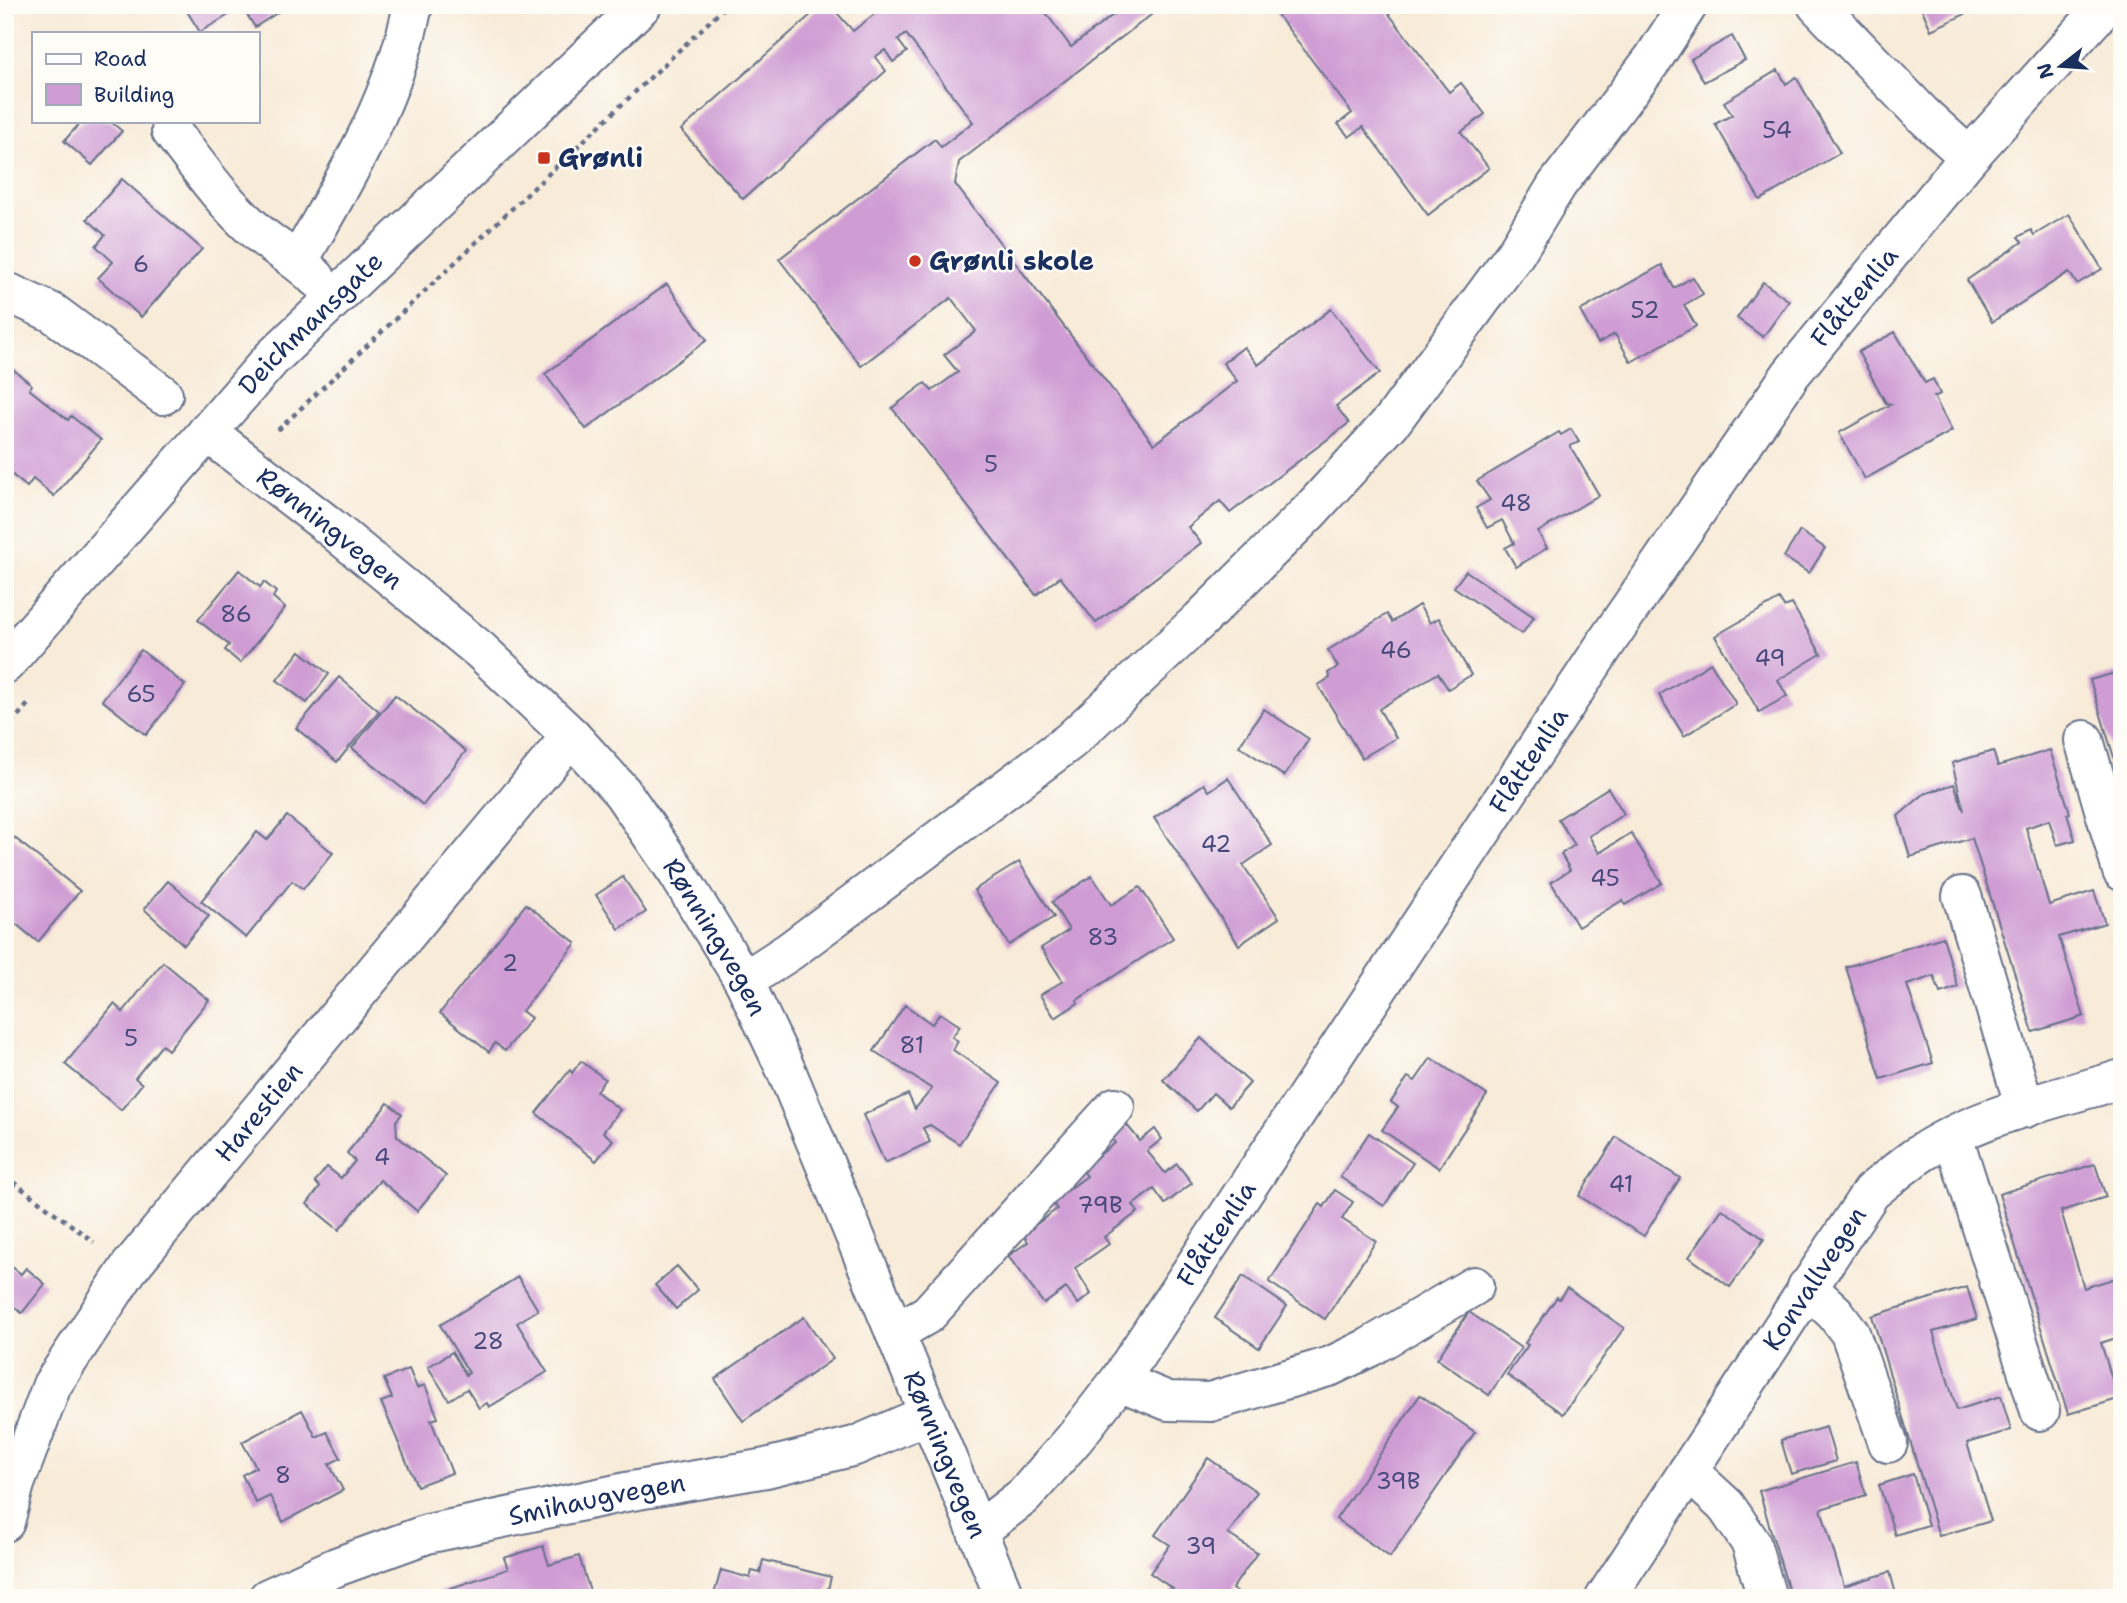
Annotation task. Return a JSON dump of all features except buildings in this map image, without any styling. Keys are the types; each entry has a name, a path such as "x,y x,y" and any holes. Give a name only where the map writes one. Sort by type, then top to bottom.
{"street":[{"path":"299,260 365,144 388,94 413,5"},
{"name":"Deichmansgate","path":"5,664 272,358 642,5"},
{"path":"744,981 790,951 1070,741 1200,620 1309,512 1393,420 1515,254 1557,185 1653,59 1688,5"},
{"path":"1817,5 1922,114 1969,157"},
{"name":"Flåttenlia","path":"977,1532 1024,1496 1074,1440 1119,1381 1610,637 1791,374 1969,157 2106,5"},
{"path":"171,131 227,204 258,233 299,260 334,297"},
{"path":"5,291 53,313 163,395"},
{"name":"Rønningvegen","path":"207,432 480,650 571,736 622,792 677,872 744,981 786,1070 977,1532 998,1594"},
{"name":"Harestien","path":"5,1522 15,1484 52,1385 129,1268 571,736"},
{"path":"2084,740 2122,871"},
{"path":"1962,896 2025,1108"},
{"name":"Konvallvegen","path":"1605,1598 1871,1192 1914,1157 1953,1136 2025,1108 2122,1079"},
{"path":"895,1333 928,1314 1115,1107"},
{"path":"1953,1136 2040,1410"},
{"path":"1119,1381 1168,1401 1210,1402 1331,1366 1370,1347 1474,1286"},
{"path":"1807,1287 1835,1313 1850,1333 1888,1443"},
{"name":"Smihaugvegen","path":"268,1598 336,1567 427,1534 626,1492 766,1468 855,1446 929,1415"},
{"path":"1688,1471 1726,1506 1751,1543 1767,1598"}],"path":[{"path":"246,461 727,5"},
{"path":"5,731 32,699"},
{"path":"5,1176 129,1268"}],"place":[{"name":"Grønli","path":"544,158"},
{"name":"Grønli skole","path":"915,261"}]}
